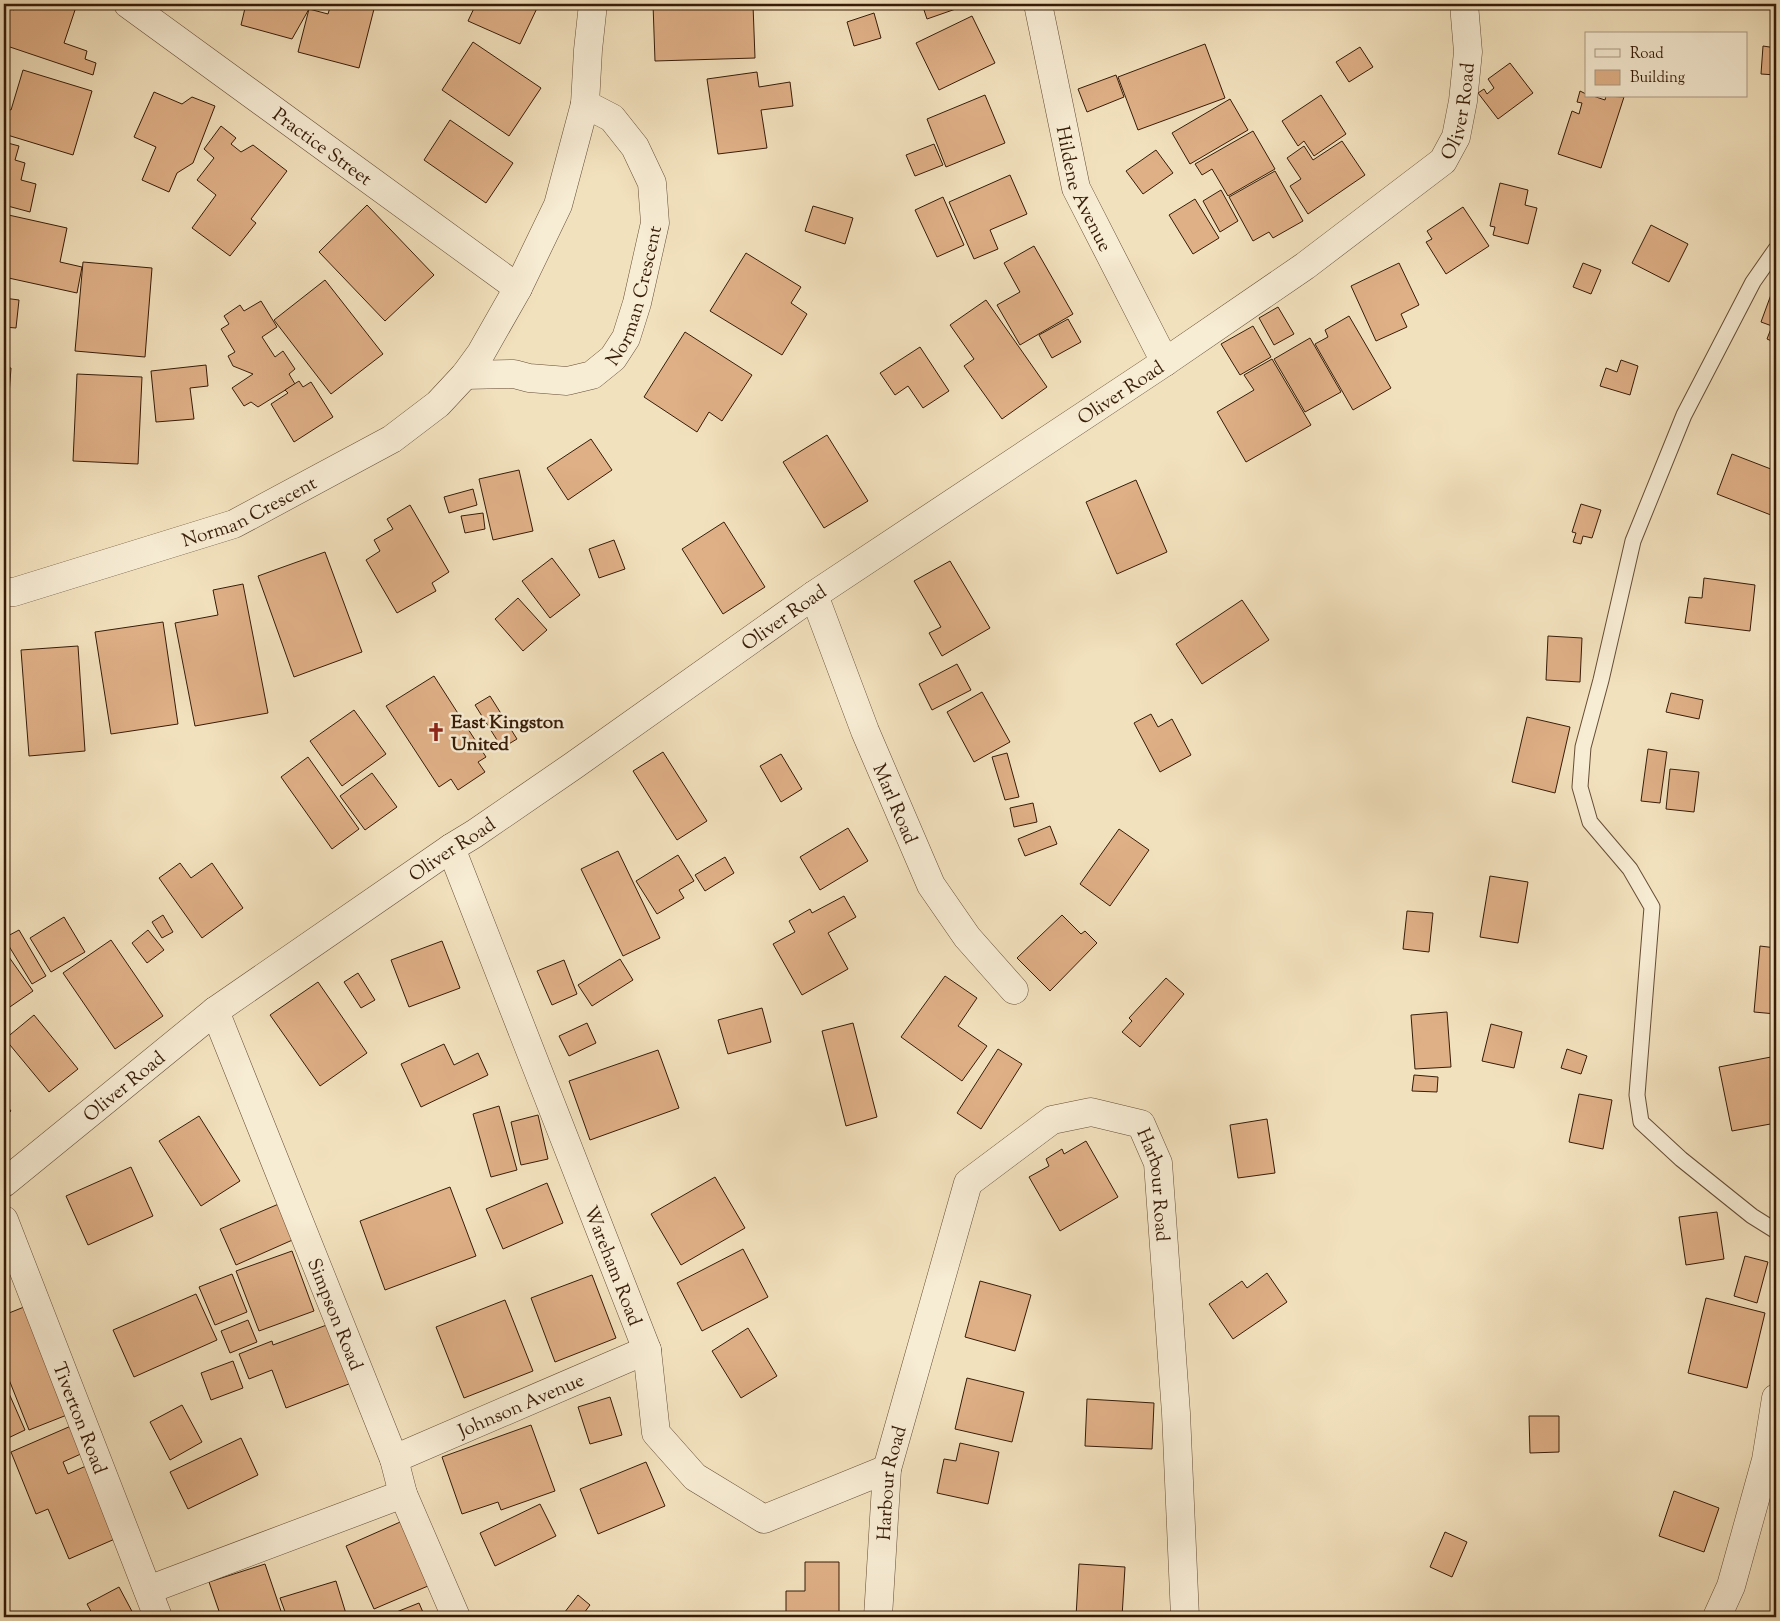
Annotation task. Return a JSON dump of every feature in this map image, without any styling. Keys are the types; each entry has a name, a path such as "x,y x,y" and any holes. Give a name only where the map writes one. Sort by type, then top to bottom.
{"street":[{"name":"Practice Street","path":"128,4 518,288"},
{"name":"Norman Crescent","path":"4,592 14,592 234,524 392,439 438,404 465,375 481,353 518,288 558,205 585,104 593,4"},
{"name":"Hildene Avenue","path":"1038,4 1076,188 1165,362"},
{"name":"Oliver Road","path":"4,1183 215,1011 573,766 814,595 1165,362 1304,266 1444,161 1456,137 1463,101 1468,52 1464,4"},
{"name":"Norman Crescent","path":"465,375 514,374 529,378 567,381 592,374 612,358 626,338 638,303 656,223 652,183 635,147 612,118 585,104"},
{"name":"Marl Road","path":"814,595 865,731 931,885 967,937 1014,990"},
{"name":"Wareham Road","path":"451,848 647,1350 656,1432 695,1477 764,1519 887,1469"},
{"name":"Simpson Road","path":"215,1011 394,1459 403,1494 456,1617"},
{"name":"Harbour Road","path":"878,1617 887,1469 968,1183 1052,1120 1091,1112 1141,1124 1158,1163 1176,1413 1185,1617"},
{"name":"Tiverton Road","path":"4,1220 158,1617"},
{"name":"Johnson Avenue","path":"394,1459 647,1350"},
{"path":"1717,1617 1731,1586 1766,1460 1776,1398"},
{"path":"148,1590 403,1494"}],"lane":[{"path":"1776,249 1753,282 1684,416 1633,541 1601,680 1583,748 1580,787 1590,822 1630,869 1652,907 1637,1095 1641,1122 1681,1159 1752,1216 1776,1231"}],"building":[{"path":"10,4 77,4 64,43 87,51 85,59 96,63 93,75 4,45 4,19 8,7 14,10 15,6"},
{"path":"246,4 310,4 292,39 241,25"},
{"path":"331,4 355,4 374,9 359,68 298,52 309,9 328,14"},
{"path":"476,4 539,4 520,44 468,21"},
{"path":"653,4 753,5 755,58 655,61"},
{"path":"922,4 970,4 927,19"},
{"path":"874,13 881,38 854,46 847,22"},
{"path":"972,16 995,63 939,90 916,43"},
{"path":"473,42 541,88 509,136 442,90"},
{"path":"1205,44 1225,98 1138,130 1118,77"},
{"path":"1763,46 1776,48 1776,75 1761,74"},
{"path":"1360,47 1373,67 1349,82 1336,62"},
{"path":"1510,63 1533,93 1498,119 1478,93 1484,89 1487,94 1494,88 1488,79"},
{"path":"23,70 92,91 73,155 4,134 4,108 11,110"},
{"path":"757,72 759,87 790,82 793,106 761,110 767,148 718,154 707,79"},
{"path":"1116,75 1124,97 1087,112 1078,89"},
{"path":"1580,91 1585,94 1585,98 1605,100 1606,98 1624,98 1601,168 1558,154 1572,111 1579,114 1582,103 1577,102"},
{"path":"154,92 182,104 192,97 215,106 193,163 177,173 169,192 142,180 156,147 134,137"},
{"path":"985,95 1005,143 946,167 927,119"},
{"path":"1321,95 1346,134 1314,156 1304,141 1298,146 1282,121"},
{"path":"1230,99 1248,130 1190,164 1172,133"},
{"path":"450,120 513,163 486,203 424,160"},
{"path":"221,126 236,138 231,144 241,152 253,145 287,171 251,219 256,223 230,256 192,228 216,195 197,180 214,158 204,149"},
{"path":"1253,131 1275,169 1228,196 1212,169 1202,175 1195,164"},
{"path":"1342,141 1365,175 1308,214 1290,186 1301,179 1287,158 1304,146 1313,160"},
{"path":"4,142 19,146 15,160 25,163 21,180 36,184 30,212 4,205"},
{"path":"934,144 943,165 915,176 906,155"},
{"path":"1156,150 1173,173 1143,194 1126,171"},
{"path":"1275,171 1303,221 1273,238 1269,232 1253,241 1229,197"},
{"path":"1010,175 1027,214 990,230 998,249 974,259 949,202"},
{"path":"1500,183 1528,190 1525,205 1537,208 1528,244 1493,235 1495,227 1490,226"},
{"path":"1221,190 1238,221 1220,232 1203,201"},
{"path":"943,197 964,245 937,257 915,210"},
{"path":"1195,199 1219,238 1193,254 1169,215"},
{"path":"367,205 434,275 385,321 319,252"},
{"path":"813,206 853,218 845,244 805,231"},
{"path":"1463,207 1489,246 1446,274 1426,242 1432,239 1427,231"},
{"path":"4,214 67,228 60,262 82,267 77,293 4,277"},
{"path":"1651,225 1688,244 1669,282 1632,263"},
{"path":"1034,246 1073,314 1020,345 997,305 1020,292 1004,263"},
{"path":"746,253 801,287 791,303 807,314 782,355 710,311"},
{"path":"83,262 152,268 145,357 75,351"},
{"path":"1399,263 1419,305 1401,314 1407,327 1376,341 1351,286"},
{"path":"1583,263 1601,270 1591,294 1573,287"},
{"path":"325,280 383,354 331,394 274,320"},
{"path":"1776,281 1776,343 1767,339 1772,326 1761,322"},
{"path":"4,298 19,300 16,328 4,327"},
{"path":"986,300 1047,387 1002,419 964,366 974,359 950,325"},
{"path":"261,301 277,327 262,337 275,357 283,351 295,369 289,374 295,384 258,407 251,402 244,406 232,388 253,374 233,366 228,356 235,352 221,329 229,324 224,316 240,305 244,311"},
{"path":"1278,307 1294,334 1274,345 1259,318"},
{"path":"1349,316 1391,388 1353,410 1315,344 1328,337 1325,330"},
{"path":"1068,319 1081,342 1052,358 1039,335"},
{"path":"1253,326 1271,357 1240,375 1221,344"},
{"path":"685,332 752,375 722,421 709,412 697,432 644,397"},
{"path":"1310,338 1341,392 1305,412 1274,359"},
{"path":"920,347 949,391 923,408 908,386 895,395 880,373"},
{"path":"1272,359 1311,425 1246,462 1217,412 1254,390 1244,375"},
{"path":"1621,360 1638,366 1630,395 1600,386 1606,368 1617,372"},
{"path":"206,365 208,386 190,388 194,419 156,422 151,371"},
{"path":"4,367 11,368 6,436 4,436"},
{"path":"77,374 142,377 138,464 73,461"},
{"path":"299,381 303,387 311,382 333,417 294,442 271,404 288,393 285,390"},
{"path":"827,435 868,501 824,528 783,462"},
{"path":"591,439 612,470 568,500 547,468"},
{"path":"1732,454 1776,471 1776,517 1717,494"},
{"path":"519,470 533,531 493,540 479,479"},
{"path":"1136,480 1167,552 1117,574 1086,502"},
{"path":"473,489 477,505 449,513 444,497"},
{"path":"1581,504 1601,510 1592,538 1583,536 1581,544 1573,542 1576,533 1572,532"},
{"path":"410,505 449,572 432,583 436,591 397,613 366,560 380,551 374,540 393,529 387,519"},
{"path":"483,513 485,529 465,533 461,516"},
{"path":"724,522 765,587 723,614 682,549"},
{"path":"614,540 625,569 599,578 589,549"},
{"path":"325,552 362,652 294,677 258,576"},
{"path":"552,558 580,595 550,618 522,581"},
{"path":"950,561 990,628 942,656 929,633 941,627 914,581"},
{"path":"1704,578 1755,585 1750,631 1685,623 1689,597 1702,598"},
{"path":"243,584 268,713 195,726 175,623 218,615 213,590"},
{"path":"518,598 547,630 523,651 495,619"},
{"path":"1242,600 1269,640 1202,684 1176,644"},
{"path":"163,622 178,724 111,734 95,632"},
{"path":"1548,636 1582,638 1580,682 1546,680"},
{"path":"78,646 85,751 29,756 21,650"},
{"path":"957,664 971,690 932,710 919,684"},
{"name":"East Kingston United","path":"434,676 486,757 478,762 485,772 458,790 451,779 439,787 386,706"},
{"path":"982,692 1010,742 974,762 947,712"},
{"path":"1671,693 1703,700 1699,719 1666,712"},
{"path":"490,696 517,739 502,748 475,705"},
{"path":"354,710 386,754 342,786 310,741"},
{"path":"1151,714 1158,727 1172,719 1191,755 1160,772 1134,723"},
{"path":"1527,717 1570,727 1555,793 1512,782"},
{"path":"1648,749 1667,752 1660,803 1641,801"},
{"path":"663,752 707,821 677,840 633,771"},
{"path":"1007,753 1019,797 1005,800 992,757"},
{"path":"781,754 802,789 781,802 760,766"},
{"path":"308,757 359,829 332,849 281,777"},
{"path":"1670,769 1699,772 1694,812 1666,809"},
{"path":"372,773 397,807 365,830 340,796"},
{"path":"1033,803 1037,822 1014,827 1010,808"},
{"path":"1050,826 1057,844 1025,856 1018,839"},
{"path":"848,828 868,861 820,890 800,857"},
{"path":"1119,829 1149,850 1110,906 1080,884"},
{"path":"618,851 660,938 623,956 581,869"},
{"path":"678,855 694,881 679,890 684,898 657,914 636,881"},
{"path":"725,857 734,873 705,891 695,875"},
{"path":"180,863 191,878 212,863 243,908 202,938 159,878"},
{"path":"1490,876 1528,882 1518,943 1480,937"},
{"path":"844,896 856,917 828,933 848,969 802,995 773,944 795,932 789,921 810,909 812,913"},
{"path":"1407,911 1433,913 1429,952 1403,949"},
{"path":"163,915 173,932 162,938 152,922"},
{"path":"1062,915 1081,934 1085,931 1097,943 1050,991 1017,958"},
{"path":"64,917 85,952 51,972 30,938"},
{"path":"19,930 46,976 32,984 4,938"},
{"path":"148,930 164,950 147,963 132,943"},
{"path":"111,940 163,1016 115,1049 63,973"},
{"path":"442,941 460,988 409,1007 391,960"},
{"path":"1760,946 1776,948 1776,1014 1754,1012"},
{"path":"4,950 33,991 4,1011"},
{"path":"620,959 633,980 592,1006 578,985"},
{"path":"564,960 577,994 552,1005 537,971"},
{"path":"358,973 375,1000 361,1008 344,982"},
{"path":"945,976 977,998 958,1026 987,1046 962,1081 901,1037"},
{"path":"1166,978 1184,994 1140,1047 1122,1032 1132,1021 1129,1018"},
{"path":"318,982 367,1053 320,1086 270,1015"},
{"path":"762,1008 771,1042 728,1054 718,1020"},
{"path":"1447,1012 1451,1067 1415,1069 1411,1015"},
{"path":"34,1015 78,1069 49,1092 5,1039"},
{"path":"587,1023 596,1043 569,1056 559,1036"},
{"path":"853,1023 877,1117 846,1126 822,1031"},
{"path":"1491,1024 1522,1032 1514,1068 1482,1061"},
{"path":"444,1044 454,1065 478,1053 488,1075 421,1107 401,1064"},
{"path":"998,1049 1022,1064 981,1129 957,1113"},
{"path":"1567,1049 1587,1056 1581,1074 1561,1068"},
{"path":"658,1050 679,1108 590,1140 569,1081"},
{"path":"1771,1057 1776,1087 1776,1123 1732,1131 1719,1067"},
{"path":"1414,1075 1438,1077 1437,1092 1412,1091"},
{"path":"1579,1094 1612,1100 1603,1149 1569,1142"},
{"path":"4,1102 11,1111 4,1117"},
{"path":"499,1106 517,1170 491,1177 473,1114"},
{"path":"538,1115 548,1159 521,1165 511,1122"},
{"path":"199,1116 240,1181 201,1206 159,1141"},
{"path":"1267,1119 1275,1173 1238,1178 1230,1125"},
{"path":"1086,1141 1118,1197 1060,1231 1029,1177 1049,1166 1046,1159 1062,1149 1064,1154"},
{"path":"131,1167 153,1216 88,1245 66,1196"},
{"path":"715,1177 745,1228 681,1265 651,1214"},
{"path":"547,1183 563,1223 503,1249 486,1209"},
{"path":"450,1187 476,1256 385,1290 360,1221"},
{"path":"281,1203 297,1238 236,1265 220,1229"},
{"path":"1717,1212 1724,1259 1686,1265 1679,1217"},
{"path":"743,1249 768,1297 702,1331 677,1283"},
{"path":"292,1251 314,1311 259,1331 236,1271"},
{"path":"1745,1256 1768,1262 1757,1303 1734,1296"},
{"path":"1267,1273 1287,1302 1233,1339 1209,1304 1242,1281 1247,1288"},
{"path":"232,1274 247,1312 215,1325 199,1287"},
{"path":"592,1275 616,1338 555,1362 531,1298"},
{"path":"980,1281 1031,1295 1015,1351 965,1337"},
{"path":"196,1294 217,1340 134,1377 113,1330"},
{"path":"1706,1298 1765,1313 1747,1388 1688,1373"},
{"path":"505,1300 533,1371 464,1398 436,1327"},
{"path":"39,1301 82,1409 29,1430 4,1367 4,1315"},
{"path":"248,1320 257,1342 230,1353 221,1331"},
{"path":"332,1323 354,1382 286,1408 272,1370 249,1379 239,1354 272,1341 273,1345"},
{"path":"748,1328 777,1376 741,1398 712,1351"},
{"path":"233,1361 243,1388 211,1400 201,1373"},
{"path":"967,1378 1024,1392 1012,1442 955,1429"},
{"path":"4,1382 25,1430 4,1440"},
{"path":"610,1397 622,1435 590,1444 578,1407"},
{"path":"1087,1399 1154,1403 1152,1449 1085,1446"},
{"path":"182,1405 202,1442 170,1460 150,1422"},
{"path":"1529,1416 1559,1416 1559,1452 1530,1453"},
{"path":"531,1425 555,1491 501,1510 498,1502 462,1514 442,1457"},
{"path":"71,1426 83,1453 63,1462 68,1474 86,1466 124,1535 69,1559 48,1509 36,1514 11,1452"},
{"path":"241,1438 258,1475 188,1509 170,1472"},
{"path":"960,1443 999,1452 988,1504 937,1493 944,1459 956,1461"},
{"path":"646,1462 665,1506 598,1534 580,1489"},
{"path":"1674,1491 1719,1508 1704,1552 1659,1536"},
{"path":"540,1504 556,1536 495,1566 480,1533"},
{"path":"407,1519 435,1583 374,1609 346,1546"},
{"path":"1445,1532 1467,1542 1452,1577 1430,1567"},
{"path":"805,1562 839,1562 839,1612 817,1612 817,1617 786,1617 786,1591 805,1591"},
{"path":"265,1564 283,1617 221,1617 209,1582"},
{"path":"1079,1564 1125,1567 1122,1617 1076,1617"},
{"path":"336,1581 347,1617 287,1617 280,1598"},
{"path":"119,1587 135,1617 94,1617 87,1604"},
{"path":"578,1595 590,1605 581,1617 561,1617"},
{"path":"419,1603 425,1617 390,1617 389,1615"},
{"path":"602,1611 611,1617 597,1617"}],"place":[{"name":"East Kingston United","path":"436,732"}]}
